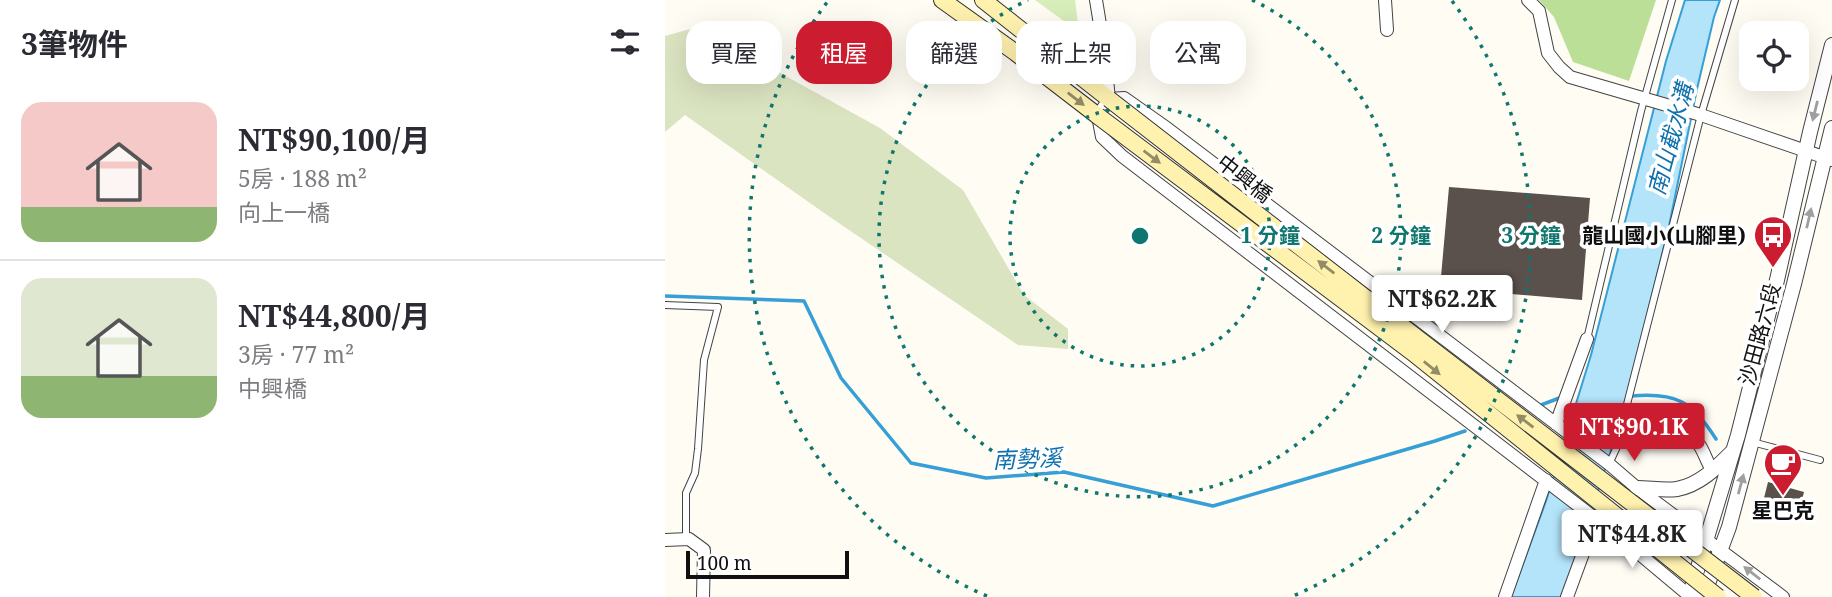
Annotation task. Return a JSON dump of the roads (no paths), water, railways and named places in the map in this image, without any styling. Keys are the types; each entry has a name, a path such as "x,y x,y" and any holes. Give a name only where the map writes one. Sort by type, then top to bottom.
{"main road":[{"name":"中興橋","path":"942,0 1412,352 1719,597"},
{"name":"中興橋","path":"983,0 1754,597"}],"street":[{"path":"1096,0 1109,99 1098,117 1102,136 1122,156 1596,518 1693,597"},
{"path":"1385,0 1387,30"},
{"path":"1528,0 1539,11 1548,53 1570,77 1646,97 1828,159"},
{"name":"沙田路六段","path":"1693,597 1777,280 1832,45"},
{"path":"1109,99 1124,98 1159,122 1783,597"},
{"name":"沙田路六段","path":"1693,597 1721,550 1729,527 1828,159 1832,128"},
{"path":"1556,423 1587,339"},
{"path":"1673,424 1688,433 1700,446 1706,463 1713,471"},
{"path":"1637,488 1674,489 1687,486 1713,471 1734,450"},
{"path":"1505,597 1546,480"},
{"path":"1567,597 1596,518"},
{"path":"665,540 689,539 704,550 703,597"}],"lane":[{"path":"1587,339 1672,0"},
{"path":"1624,416 1701,115 1735,0"},
{"path":"665,305 718,307 704,360 695,473 686,493 686,533 689,539"},
{"path":"1609,464 1631,417 1646,412 1673,424"},
{"path":"1752,442 1820,460"}],"water":[{"name":"南山截水溝","path":"1685,0 1720,0 1697,89 1669,226 1624,410 1562,597 1511,597 1546,501 1591,355 1666,61"}],"waterway":[{"name":"南勢溪","path":"665,296 804,301 841,378 911,463 986,478 1064,472 1213,506 1465,431"},
{"name":"南勢溪","path":"1631,396 1660,396 1681,402 1699,416 1716,439"},
{"name":"南勢溪","path":"1541,405 1562,397"}],"place":[{"name":"龍山國小(山腳里)","path":"1773,269"},
{"name":"星巴克","path":"1783,497"}]}
